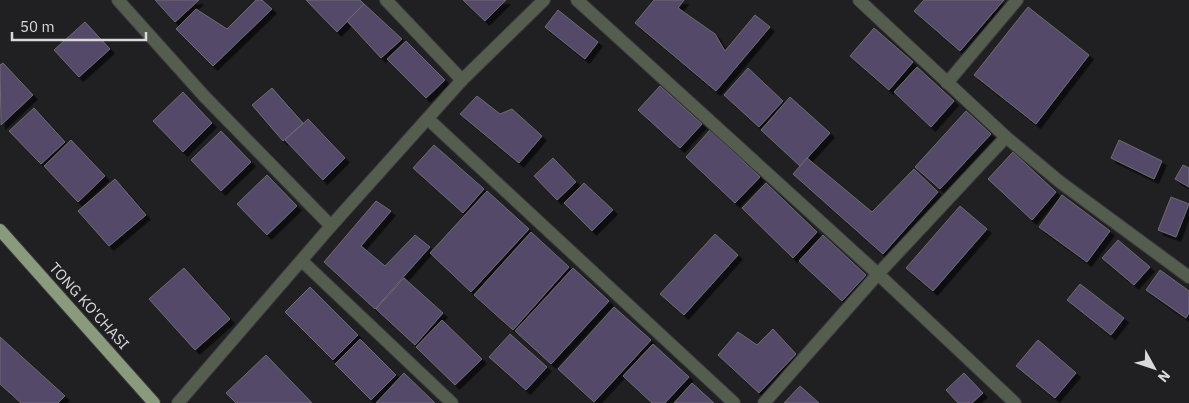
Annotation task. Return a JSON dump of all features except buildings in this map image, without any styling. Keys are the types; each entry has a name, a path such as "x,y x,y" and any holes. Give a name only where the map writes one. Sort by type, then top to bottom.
{"main road":[{"name":"TONG KO'CHASI","path":"0,230 154,403"}],"street":[{"path":"118,0 211,103 331,226"},
{"path":"386,0 462,80"},
{"path":"178,403 331,226 462,80 544,0"},
{"path":"577,0 878,274 1015,403"},
{"path":"859,0 1006,137 1060,182 1189,277"},
{"path":"947,83 1017,0"},
{"path":"428,119 734,403"},
{"path":"764,403 878,274 1006,137"},
{"path":"302,261 452,403"}]}
